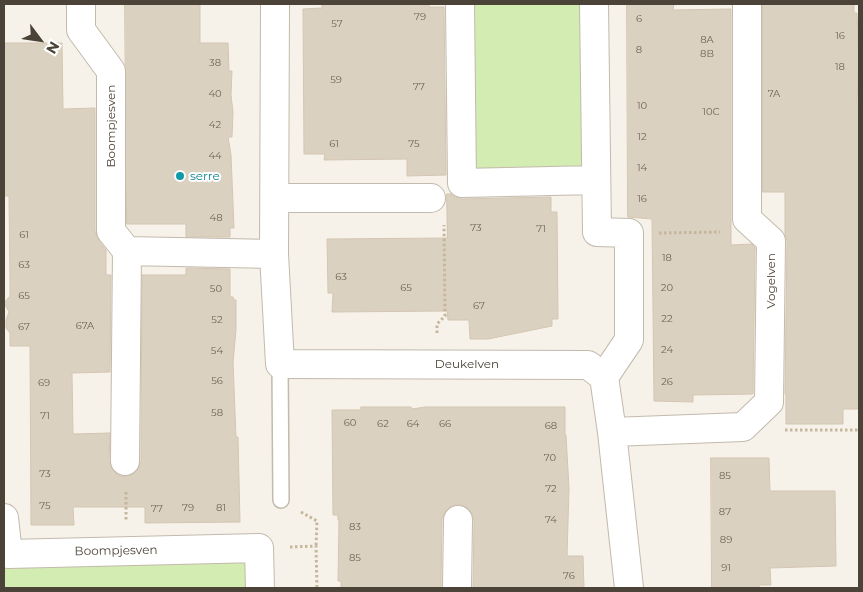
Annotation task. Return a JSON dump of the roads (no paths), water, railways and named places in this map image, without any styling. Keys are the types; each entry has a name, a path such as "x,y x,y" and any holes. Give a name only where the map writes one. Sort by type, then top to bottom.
{"street":[{"name":"Boompjesven","path":"81,4 81,30 111,71 111,231 127,252"},
{"path":"274,4 274,254 280,364"},
{"path":"460,4 462,183 596,180"},
{"path":"594,4 597,232 629,233 629,340 604,377 629,588"},
{"name":"Vogelven","path":"612,432 743,427 769,402 771,241 747,219 747,4"},
{"path":"275,198 438,208"},
{"path":"125,461 127,252 274,254"},
{"name":"Deukelven","path":"280,364 588,365 604,377"},
{"name":"Boompjesven","path":"4,518 8,554 259,548 260,588"},
{"path":"457,588 458,520"}],"lane":[{"path":"280,364 281,500"}],"place":[{"name":"serre","path":"180,176"}]}
